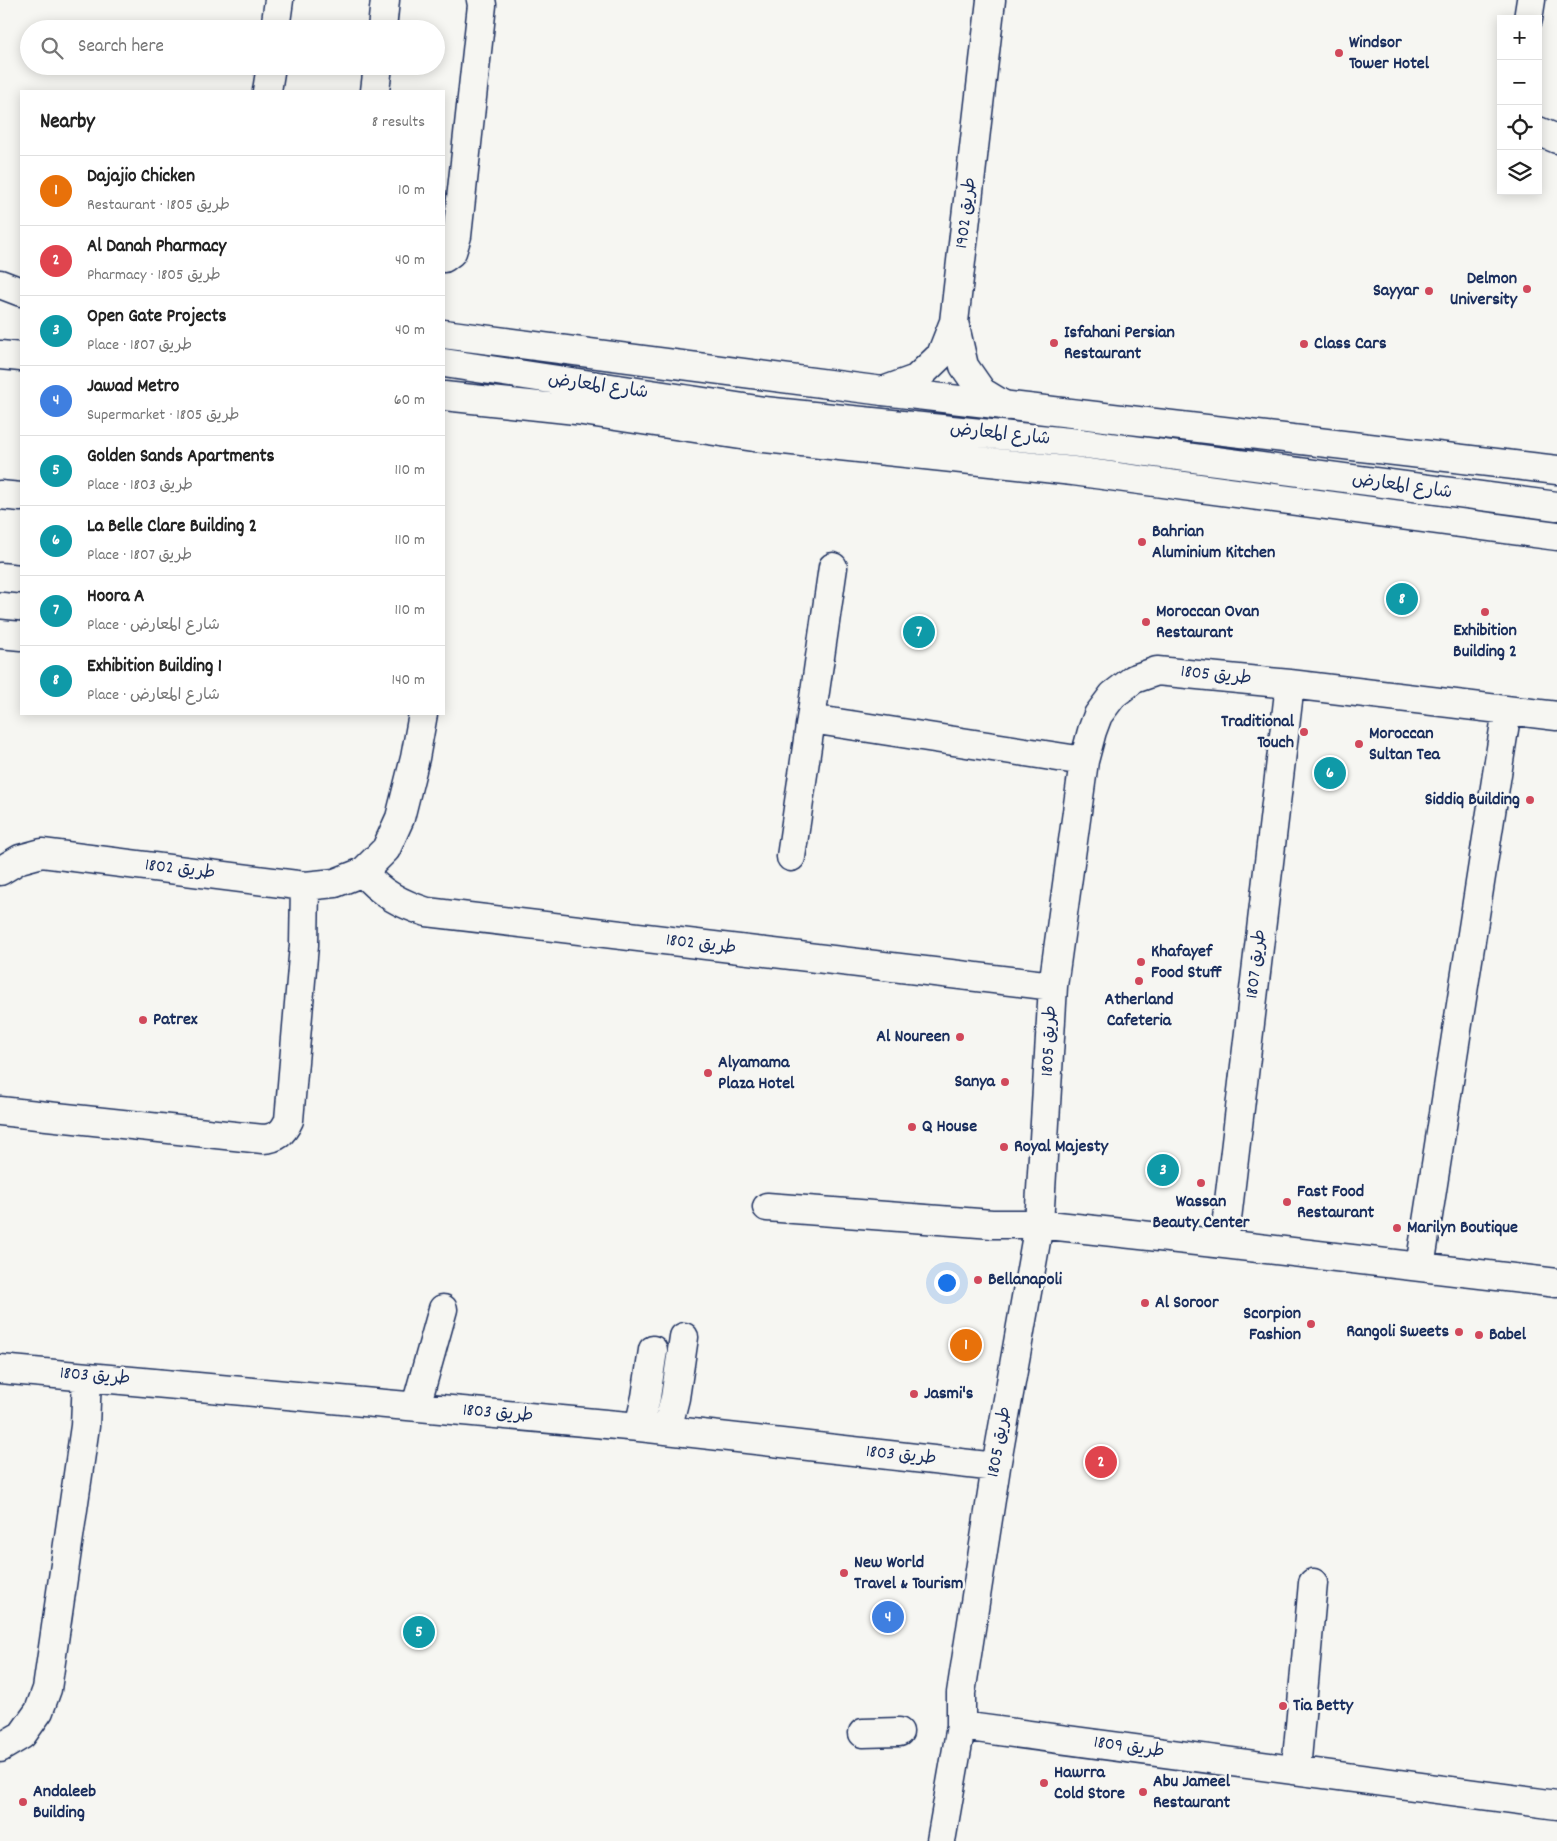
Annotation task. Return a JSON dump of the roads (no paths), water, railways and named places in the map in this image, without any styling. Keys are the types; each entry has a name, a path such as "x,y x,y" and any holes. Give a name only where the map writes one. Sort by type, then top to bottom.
{"street":[{"path":"277,20 279,0"},
{"path":"383,20 385,0"},
{"path":"445,257 452,252 457,236 482,5 481,0"},
{"name":"طريق 1902","path":"883,391 916,379 940,355 954,322 991,0"},
{"path":"1529,15 1531,0"},
{"path":"268,90 270,75"},
{"path":"376,90 377,75"},
{"path":"1542,133 1557,139"},
{"path":"0,284 20,292"},
{"path":"0,295 20,298"},
{"path":"954,322 964,366 982,392 1004,406"},
{"path":"445,334 1004,406 1557,470"},
{"path":"0,355 20,357"},
{"name":"شارع المعارض","path":"445,364 764,411 1079,443 1557,506"},
{"name":"شارع المعارض","path":"445,396 576,410 754,437 1073,471 1557,536"},
{"path":"0,495 20,497"},
{"path":"792,858 833,567"},
{"path":"0,577 20,579"},
{"path":"0,634 20,636"},
{"name":"طريق 1805","path":"941,1841 961,1726 961,1693 996,1467 1039,1224 1053,986 1084,761 1098,715 1114,694 1134,679 1157,671 1290,684 1557,716"},
{"name":"طريق 1807","path":"1224,1244 1290,684"},
{"path":"1420,1267 1507,710"},
{"name":"طريق 1802","path":"0,871 20,859 42,853 305,886 335,883 362,872 386,849 400,818 415,758 423,715"},
{"path":"811,719 1084,761"},
{"name":"طريق 1802","path":"362,872 373,884 389,896 407,906 426,912 1053,986"},
{"path":"0,1111 263,1139 280,1135 289,1120 304,945 305,886"},
{"path":"767,1207 992,1224 1039,1224 1557,1283"},
{"path":"416,1406 443,1309"},
{"path":"667,1430 675,1398 684,1337"},
{"path":"639,1427 646,1397 653,1350"},
{"name":"طريق 1803","path":"0,1369 639,1427 996,1467"},
{"path":"0,1748 22,1735 39,1711 47,1689 85,1426 87,1377"},
{"path":"1296,1770 1313,1583"},
{"name":"طريق 1809","path":"961,1726 1557,1805"},
{"path":"863,1733 899,1732"}],"place":[{"name":"Windsor Tower Hotel","path":"1339,53"},
{"name":"Delmon University","path":"1527,289"},
{"name":"Sayyar","path":"1429,291"},
{"name":"Isfahani Persian Restaurant","path":"1054,343"},
{"name":"Class Cars","path":"1304,344"},
{"name":"Bahrian Aluminium Kitchen","path":"1142,542"},
{"name":"Exhibition Building 1","path":"1402,599"},
{"name":"Exhibition Building 2","path":"1485,612"},
{"name":"Moroccan Ovan Restaurant","path":"1146,622"},
{"name":"Hoora A","path":"919,632"},
{"name":"Traditional Touch","path":"1304,732"},
{"name":"Moroccan Sultan Tea","path":"1359,744"},
{"name":"La Belle Clare Building 2","path":"1330,773"},
{"name":"Siddiq Building","path":"1530,800"},
{"name":"Khafayef Food Stuff","path":"1141,962"},
{"name":"Atherland Cafeteria","path":"1139,981"},
{"name":"Patrex","path":"143,1020"},
{"name":"Al Noureen","path":"960,1037"},
{"name":"Alyamama Plaza Hotel","path":"708,1073"},
{"name":"Sanya","path":"1005,1082"},
{"name":"Q House","path":"912,1127"},
{"name":"Royal Majesty","path":"1004,1147"},
{"name":"Open Gate Projects","path":"1163,1170"},
{"name":"Wassan Beauty Center","path":"1201,1183"},
{"name":"Fast Food Restaurant","path":"1287,1202"},
{"name":"Marilyn Boutique","path":"1397,1228"},
{"name":"Bellanapoli","path":"978,1280"},
{"name":"Al Soroor","path":"1145,1303"},
{"name":"Scorpion Fashion","path":"1311,1324"},
{"name":"Rangoli Sweets","path":"1459,1332"},
{"name":"Babel","path":"1479,1335"},
{"name":"Dajajio Chicken","path":"966,1345"},
{"name":"Jasmi's","path":"914,1394"},
{"name":"Al Danah Pharmacy","path":"1101,1462"},
{"name":"New World Travel & Tourism","path":"844,1573"},
{"name":"Jawad Metro","path":"888,1617"},
{"name":"Golden Sands Apartments","path":"419,1632"},
{"name":"Tia Betty","path":"1283,1706"},
{"name":"Hawrra Cold Store","path":"1044,1783"},
{"name":"Abu Jameel Restaurant","path":"1143,1792"},
{"name":"Andaleeb Building","path":"23,1802"}]}
